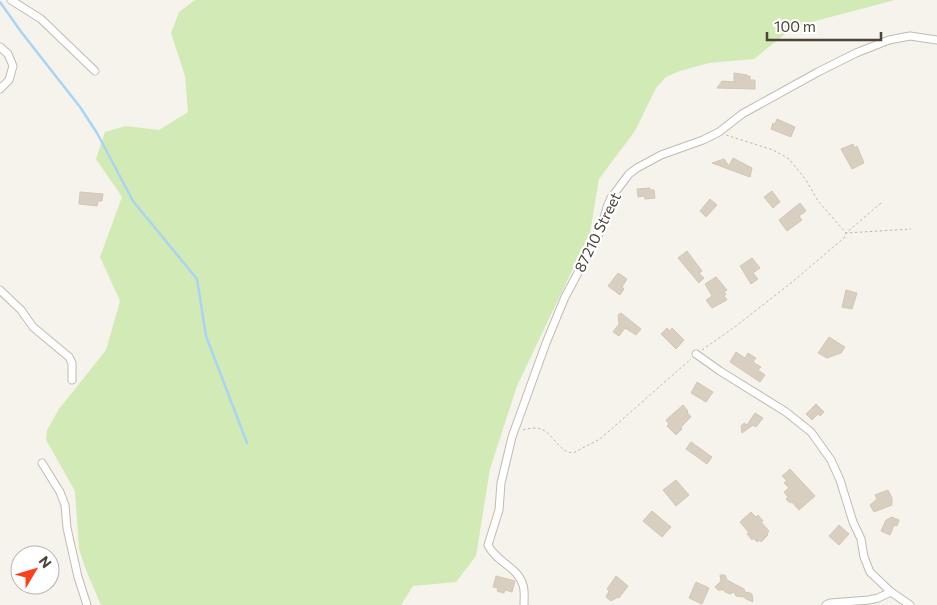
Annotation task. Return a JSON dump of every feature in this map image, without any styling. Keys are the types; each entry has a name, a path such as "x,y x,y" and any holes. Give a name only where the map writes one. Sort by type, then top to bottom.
{"street":[{"path":"11,0 41,19 95,71"},
{"name":"87210 Street","path":"524,605 523,586 519,575 494,556 488,545 499,510 501,483 512,437 546,343 565,297 600,232 607,207 618,187 637,168 661,155 703,140 719,132 742,114 856,53 889,40 910,36 937,40"},
{"path":"0,46 8,54 13,66 9,80 0,89"},
{"path":"0,290 21,310 33,326 69,356 72,363 72,380"},
{"path":"696,354 786,412 811,432 831,460 840,480 853,522 861,539 866,564 870,572 891,592 910,605"},
{"path":"42,463 60,492 78,577 87,605"},
{"path":"826,605 878,598 891,592"}],"path":[{"path":"719,132 773,150 789,158 818,200 846,233"},
{"path":"512,437 532,428 540,429 551,435 565,450 573,453 600,439 696,354 736,326 790,283 844,238 846,233 881,203"},
{"path":"846,233 911,229"}],"green space":[{"path":"195,0 895,0 804,24 790,30 754,59 709,63 680,71 666,77 656,88 635,131 599,179 590,233 517,386 490,469 476,556 456,582 413,586 401,605 101,605 79,549 75,491 46,440 47,430 59,409 106,350 120,301 100,257 122,197 96,159 105,132 126,126 159,130 188,112 185,76 171,33 179,12"}],"building":[{"path":"734,73 750,76 750,80 755,80 755,89 717,88 722,81 734,82"},
{"path":"777,119 795,127 791,137 771,129"},
{"path":"853,144 855,148 857,146 864,163 852,169 841,149"},
{"path":"733,158 752,168 750,177 712,163 724,159 729,166"},
{"path":"650,188 650,190 654,190 655,198 645,199 644,196 638,197 637,189"},
{"path":"772,191 780,202 773,208 764,197"},
{"path":"80,192 103,194 102,201 98,201 97,206 79,204"},
{"path":"710,199 717,205 706,217 700,211"},
{"path":"800,203 806,211 799,216 802,220 787,231 779,220"},
{"path":"687,251 702,271 699,273 704,278 699,283 678,258"},
{"path":"752,258 760,268 753,273 758,279 751,284 740,266"},
{"path":"618,273 627,279 620,295 608,286"},
{"path":"716,277 727,290 724,292 726,294 724,296 727,300 712,308 706,300 712,296 705,284"},
{"path":"846,290 857,293 852,309 842,307"},
{"path":"621,313 641,329 636,335 625,328 619,336 613,332 619,324 618,315"},
{"path":"667,328 670,331 672,328 684,340 676,349 661,334"},
{"path":"829,337 845,347 841,353 827,358 818,353"},
{"path":"736,352 745,358 748,353 756,358 753,362 761,367 758,370 765,375 760,382 730,362"},
{"path":"697,382 713,392 706,402 691,393"},
{"path":"816,404 824,412 820,416 818,414 812,420 806,414"},
{"path":"683,405 691,417 676,435 667,426 669,424 666,420"},
{"path":"755,413 763,418 756,427 753,425 742,433 741,426 744,423 747,425"},
{"path":"691,442 712,457 707,464 686,449"},
{"path":"790,469 815,496 799,510 792,502 790,503 786,499 788,497 784,492 789,488 784,483 787,481 782,476"},
{"path":"676,480 689,495 676,506 663,490"},
{"path":"888,490 892,498 892,505 874,512 870,505 877,499 875,495"},
{"path":"652,511 671,527 662,537 643,521"},
{"path":"751,512 756,517 758,515 769,531 768,535 761,542 760,540 757,542 753,538 752,540 740,522"},
{"path":"892,517 899,520 897,526 894,525 890,535 881,531 886,520"},
{"path":"839,525 849,534 839,545 829,536"},
{"path":"720,575 725,575 727,580 744,589 745,592 752,594 753,602 744,597 736,596 734,592 730,594 724,590 718,590 715,587 721,581"},
{"path":"496,576 515,581 512,592 505,590 504,593 497,591 498,588 493,587"},
{"path":"616,576 628,586 619,598 611,601 606,597 609,591 607,589"},
{"path":"696,582 709,588 702,604 689,598"}],"waterway":[{"path":"0,2 80,107 97,133 133,201 197,279 206,336 247,443"}]}
